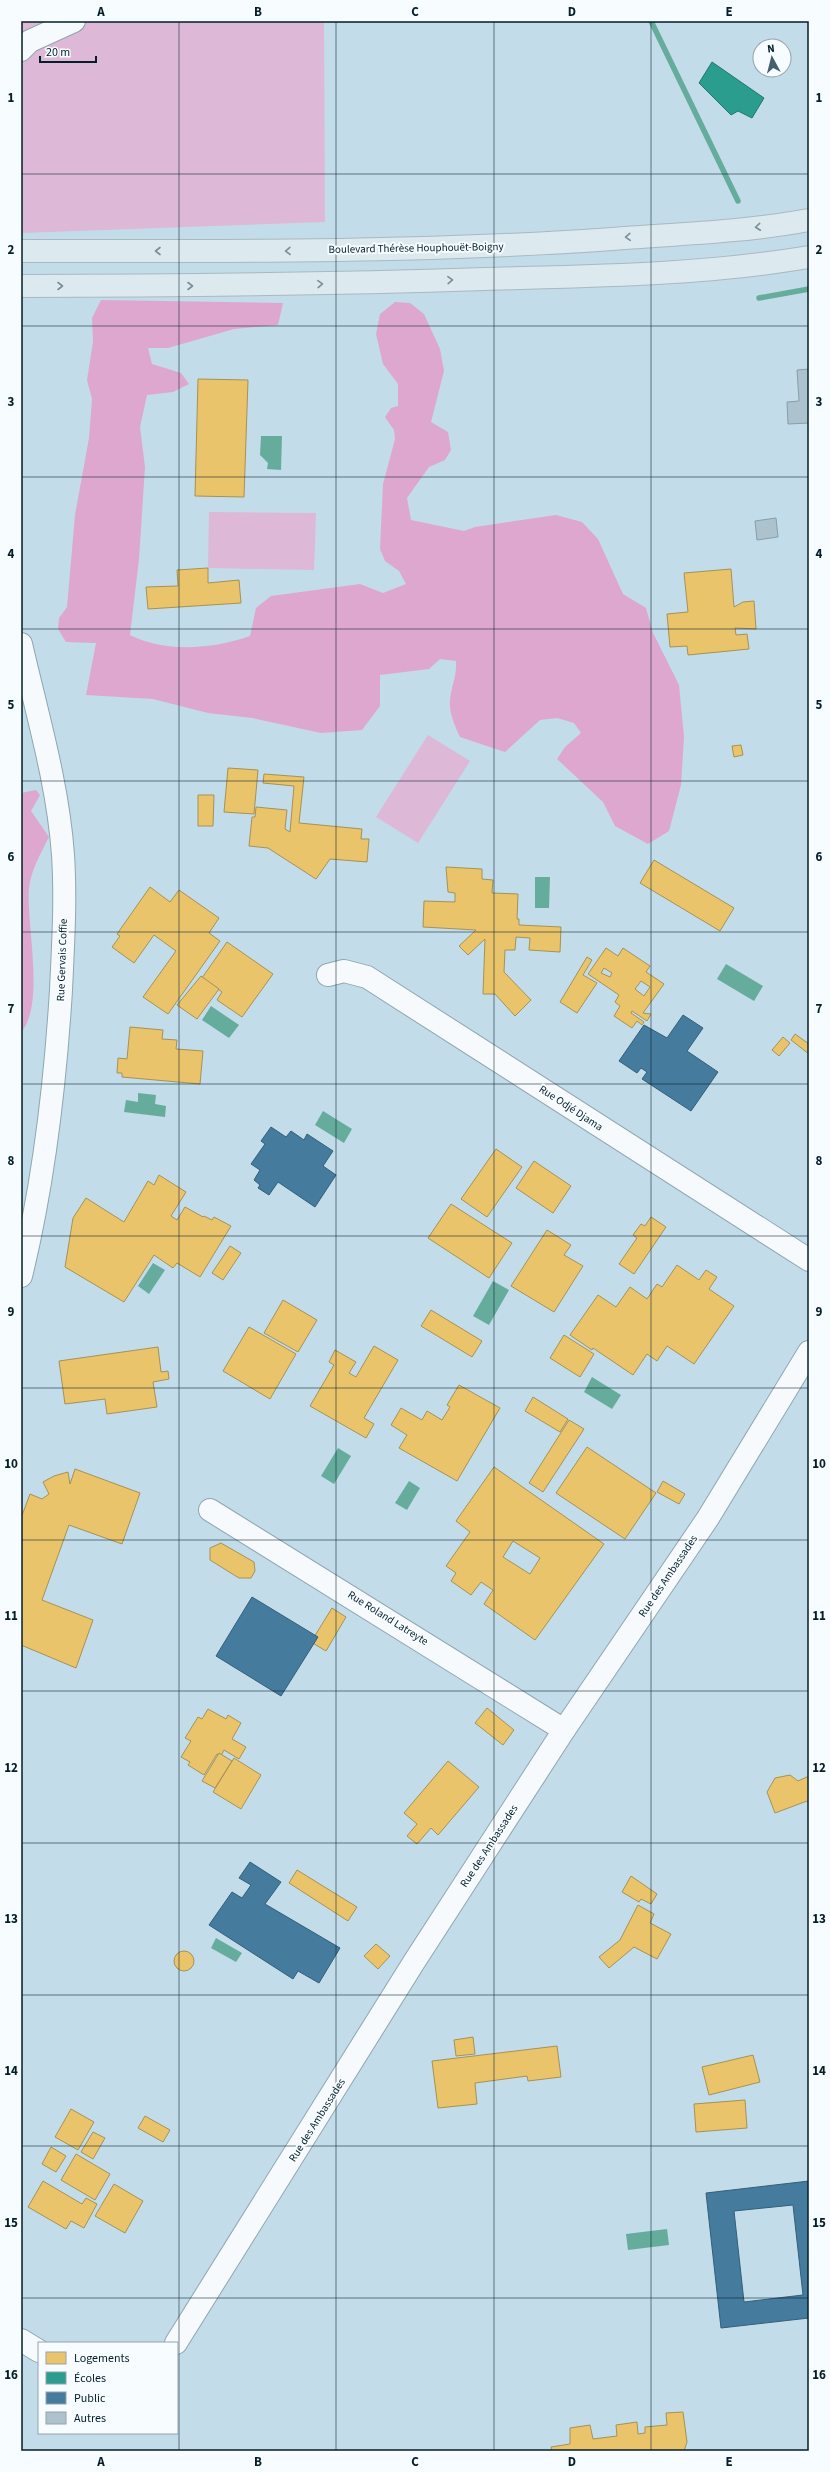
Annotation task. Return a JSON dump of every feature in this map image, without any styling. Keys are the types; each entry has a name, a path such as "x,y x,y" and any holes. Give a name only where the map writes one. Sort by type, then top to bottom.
{"main road":[{"name":"Boulevard Thérèse Houphouët-Boigny","path":"21,251 261,251 522,245 717,231 809,220"},
{"path":"21,286 272,286 530,278 707,268 809,257"}],"street":[{"path":"21,50 30,41 74,21"},
{"name":"Rue Gervais Coffie","path":"21,644 58,815 63,855 64,905 60,1010 53,1092 44,1160 21,1276"},
{"name":"Rue Odjé Djama","path":"328,975 344,971 367,977 809,1260"},
{"name":"Rue des Ambassades","path":"177,2342 414,1962 564,1730 708,1518 809,1352"},
{"name":"Rue Roland Latreyte","path":"210,1510 564,1730"},
{"path":"21,2340 38,2350"}],"shaded area":[{"path":"21,21 324,21 325,222 21,233"},
{"path":"101,300 283,303 278,325 234,329 168,348 148,348 152,364 181,373 189,384 173,392 147,395 140,427 145,467 139,559 130,635 158,645 174,647 221,644 250,636 256,608 271,596 360,584 383,593 406,584 399,571 385,561 380,549 383,484 395,439 394,430 385,417 391,408 398,406 398,384 383,364 376,334 380,314 395,302 410,303 424,314 440,349 444,371 431,422 448,432 451,450 445,460 429,467 407,498 411,520 464,531 475,527 556,515 582,522 598,539 623,594 646,608 653,633 679,685 684,737 681,785 669,831 648,844 615,826 603,802 557,759 565,747 581,733 574,723 557,718 540,720 505,752 460,737 450,710 456,672 456,661 440,659 429,669 380,675 380,706 362,730 321,733 252,718 208,713 153,699 86,695 96,643 66,642 58,629 59,618 67,607 75,515 89,438 92,399 87,380 93,342 92,318"},
{"path":"261,436 282,436 281,470 267,469 268,463 260,455"},
{"path":"209,512 316,513 314,570 208,568"},
{"path":"428,735 470,761 418,843 376,817"},
{"path":"36,790 40,795 31,811 49,837 34,868 29,888 34,983 29,1018 22,1031 21,793"},
{"path":"535,877 550,877 549,908 535,908"},
{"path":"726,964 763,986 754,1001 717,979"},
{"path":"211,1006 239,1025 229,1038 202,1020"},
{"path":"138,1093 156,1095 155,1104 166,1106 165,1117 124,1112 126,1100 138,1102"},
{"path":"323,1111 352,1129 344,1143 315,1125"},
{"path":"153,1263 165,1270 149,1294 138,1286"},
{"path":"493,1281 509,1290 489,1325 473,1316"},
{"path":"592,1377 621,1395 612,1409 584,1392"},
{"path":"338,1448 351,1456 334,1484 321,1476"},
{"path":"409,1481 420,1488 407,1510 395,1503"},
{"path":"216,1938 242,1953 236,1962 211,1948"},
{"path":"667,2229 669,2245 628,2250 626,2234"}],"building: Logements":[{"path":"198,379 248,380 244,497 195,496"},
{"path":"208,568 208,583 239,580 241,603 148,609 146,587 178,586 177,570"},
{"path":"731,569 734,607 743,602 754,601 756,629 735,628 736,635 747,634 749,649 688,655 687,646 670,647 667,614 688,612 684,573"},
{"path":"741,745 743,755 734,757 732,746"},
{"path":"228,768 258,770 254,814 224,812"},
{"path":"264,774 304,777 299,823 362,829 361,839 369,839 367,862 330,859 316,879 268,848 249,846 252,817 255,817 256,807 287,810 285,829 290,832 294,786 263,783"},
{"path":"198,795 214,795 213,826 198,826"},
{"path":"654,860 734,908 720,931 640,883"},
{"path":"446,867 482,869 482,879 493,880 492,893 518,894 517,919 519,919 519,925 561,927 560,952 529,950 530,938 516,937 515,950 505,950 504,972 531,1000 515,1016 495,994 483,994 485,939 468,955 459,946 476,930 423,927 424,901 455,902 455,893 448,892"},
{"path":"150,887 170,902 179,890 219,918 209,933 220,941 168,1014 143,997 176,951 154,935 134,963 112,947 120,936 117,934"},
{"path":"227,942 273,974 242,1017 217,1000 222,992 202,978"},
{"path":"606,948 618,956 623,948 650,966 646,972 664,984 643,1013 651,1014 647,1021 632,1011 631,1013 644,1022 642,1025 637,1021 632,1028 614,1016 620,1006 615,1002 619,995 588,974","holes":["604,968 612,973 610,977 601,973","641,981 650,987 644,996 635,989"]},
{"path":"587,957 592,960 583,975 597,983 577,1013 560,1002"},
{"path":"201,976 219,989 197,1019 177,1005"},
{"path":"130,1027 163,1030 162,1039 177,1040 176,1049 203,1051 200,1084 122,1077 122,1073 117,1073 118,1058 127,1059"},
{"path":"795,1034 809,1044 809,1054 791,1040"},
{"path":"783,1037 790,1043 779,1056 772,1050"},
{"path":"496,1149 522,1167 487,1217 461,1199"},
{"path":"534,1161 571,1186 553,1213 516,1188"},
{"path":"159,1175 186,1192 171,1216 177,1220 185,1207 203,1217 204,1216 212,1220 214,1217 231,1226 200,1277 177,1263 173,1268 154,1255 124,1302 65,1267 73,1218 86,1198 124,1222 148,1181 154,1185"},
{"path":"451,1204 512,1243 489,1278 428,1238"},
{"path":"651,1217 666,1227 634,1274 619,1264 637,1238 633,1235 641,1224 645,1226"},
{"path":"547,1230 571,1245 564,1255 583,1266 554,1312 511,1286"},
{"path":"230,1246 241,1253 223,1280 212,1273"},
{"path":"677,1265 699,1280 706,1270 717,1277 709,1289 734,1306 694,1364 667,1346 657,1361 647,1354 633,1375 593,1348 592,1350 570,1335 598,1295 616,1307 630,1287 647,1299 657,1284 662,1287"},
{"path":"283,1300 317,1320 298,1352 264,1333"},
{"path":"431,1310 482,1341 472,1357 421,1326"},
{"path":"249,1327 296,1354 270,1399 223,1371"},
{"path":"564,1335 594,1354 580,1377 550,1358"},
{"path":"374,1346 398,1360 364,1418 374,1424 366,1438 310,1406 334,1365 329,1362 335,1350 356,1362 349,1373 356,1377"},
{"path":"158,1347 161,1372 168,1371 169,1379 153,1382 157,1407 107,1414 105,1399 65,1404 59,1361"},
{"path":"459,1385 500,1408 457,1481 399,1448 407,1435 391,1425 401,1408 422,1420 427,1411 442,1420 450,1407 447,1405"},
{"path":"533,1397 568,1419 560,1432 525,1411"},
{"path":"569,1420 584,1429 543,1492 529,1483"},
{"path":"587,1447 656,1493 625,1539 556,1493"},
{"path":"494,1467 604,1544 535,1640 484,1604 493,1590 481,1582 471,1595 451,1581 456,1573 446,1566 470,1532 456,1521","holes":["513,1541 540,1558 530,1574 503,1557"]},
{"path":"75,1469 140,1493 122,1544 69,1525 42,1600 93,1620 76,1668 21,1645 21,1518 30,1494 42,1499 49,1494 43,1482 54,1476 68,1472 70,1484"},
{"path":"663,1481 685,1494 679,1504 657,1492"},
{"path":"221,1543 254,1562 255,1571 251,1578 239,1578 210,1560 210,1548"},
{"path":"332,1608 346,1617 326,1651 311,1642"},
{"path":"487,1708 514,1730 503,1745 475,1723"},
{"path":"208,1709 226,1719 228,1715 241,1723 232,1739 246,1747 239,1759 224,1750 221,1756 217,1754 204,1775 188,1765 190,1762 181,1757 191,1741 185,1738 198,1717 202,1719"},
{"path":"219,1753 232,1761 215,1788 202,1781"},
{"path":"234,1758 261,1775 241,1809 213,1792"},
{"path":"448,1761 479,1787 438,1835 431,1828 417,1844 407,1836 417,1824 404,1813"},
{"path":"790,1775 798,1781 809,1776 809,1804 807,1801 775,1813 767,1792 775,1778"},
{"path":"297,1870 357,1907 348,1921 289,1883"},
{"path":"631,1876 657,1894 651,1904 641,1899 639,1902 622,1892"},
{"path":"638,1905 654,1914 650,1923 671,1934 657,1959 634,1947 609,1968 599,1957 620,1940"},
{"path":"376,1944 390,1956 378,1969 364,1956"},
{"path":"184,1951 191,1954 194,1961 191,1968 184,1971 177,1968 174,1961 177,1954"},
{"path":"473,2037 475,2054 456,2056 454,2040"},
{"path":"557,2046 561,2077 528,2081 527,2076 475,2083 477,2104 438,2108 432,2061"},
{"path":"753,2055 760,2082 709,2095 702,2067"},
{"path":"745,2100 747,2128 696,2132 694,2104"},
{"path":"71,2109 94,2122 78,2150 55,2137"},
{"path":"145,2116 170,2130 163,2142 138,2128"},
{"path":"93,2132 105,2138 93,2159 81,2152"},
{"path":"51,2147 66,2156 56,2172 42,2164"},
{"path":"76,2154 110,2174 95,2200 61,2180"},
{"path":"43,2181 82,2204 86,2198 97,2204 84,2228 71,2221 66,2229 28,2207"},
{"path":"114,2184 143,2201 125,2233 95,2216"},
{"path":"683,2412 687,2442 684,2451 552,2451 551,2447 570,2444 570,2428 590,2425 593,2439 617,2436 616,2425 637,2422 638,2434 645,2433 645,2427 667,2425 666,2413"}],"building: Écoles":[{"path":"712,62 764,98 752,118 738,111 731,115 699,83"}],"building: Public":[{"path":"683,1015 703,1028 687,1051 718,1072 691,1111 642,1079 647,1072 641,1068 637,1073 619,1061 644,1025 667,1038"},
{"path":"271,1127 286,1137 291,1131 304,1140 307,1134 333,1151 323,1166 336,1175 315,1207 278,1182 269,1195 258,1188 260,1185 254,1180 260,1170 251,1164 265,1144 261,1141"},
{"path":"252,1597 318,1637 281,1696 216,1656"},
{"path":"250,1862 281,1882 265,1904 340,1948 319,1983 298,1971 293,1979 209,1925 232,1892 242,1898 251,1885 239,1878"},
{"path":"809,2181 809,2318 721,2328 706,2193","holes":["793,2205 803,2295 744,2302 734,2211"]}],"building: Autres":[{"path":"809,369 809,423 788,424 787,402 799,401 797,370"},
{"path":"776,518 778,537 757,540 755,521"}],"waterway":[{"path":"651,21 738,201"},
{"path":"759,298 809,289"}]}
